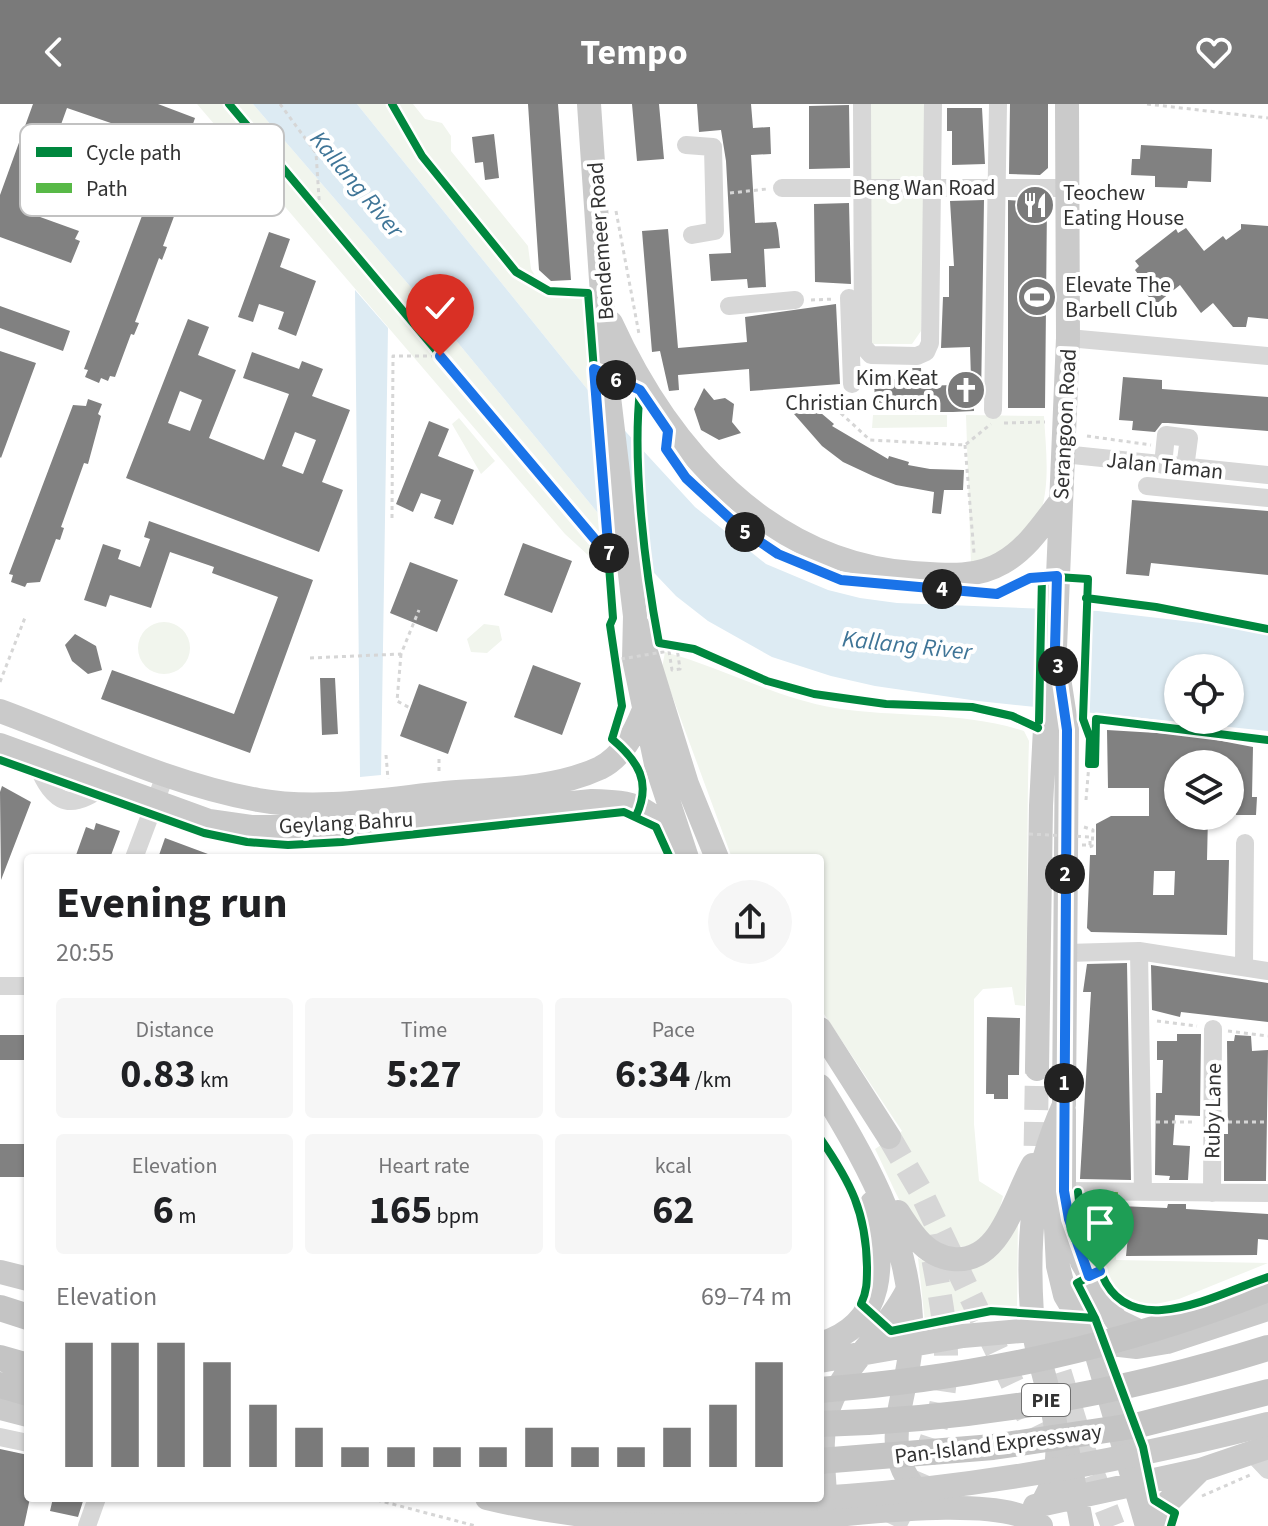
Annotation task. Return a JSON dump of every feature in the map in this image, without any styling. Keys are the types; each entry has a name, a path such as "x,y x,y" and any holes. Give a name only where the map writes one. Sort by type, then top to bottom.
{"highway":[{"path":"824,1390 947,1375 1060,1357 1165,1327 1268,1289"},
{"path":"0,1308 24,1316"},
{"name":"Pan-Island Expressway","path":"824,1424 910,1418 1073,1396 1268,1348"},
{"path":"0,1358 24,1365"},
{"path":"0,1385 24,1394"},
{"name":"Pan-Island Expressway","path":"824,1461 993,1447 1139,1425 1268,1392"},
{"path":"0,1394 24,1396"}],"main road":[{"name":"Bendemeer Road","path":"589,104 606,314 609,397 635,616 634,659 643,712 686,854"},
{"name":"Serangoon Road","path":"1041,1516 1058,1460 1055,1421 1033,1330 1031,1212 1045,1147 1064,1105 1070,726 1055,648 1068,338 1067,104"},
{"path":"606,314 655,403 704,464 746,509 808,548 891,572 976,573 1011,558 1060,502"},
{"name":"Bendemeer Road","path":"635,616 651,658 687,784 715,854"},
{"name":"Geylang Bahru","path":"0,711 166,773 259,800 390,799 560,781 600,767 624,748 643,712"},
{"name":"Serangoon Road","path":"1037,1069 1070,726"},
{"name":"Geylang Bahru","path":"0,745 209,821 251,827 339,826 592,801 624,802 656,817 685,854"},
{"path":"824,1035 889,1137"},
{"path":"824,1093 915,1238 936,1254 961,1259 979,1255 990,1246 1045,1147"},
{"path":"1064,1105 1064,1183 1082,1262 1105,1306 1125,1326 1167,1342"},
{"path":"865,1162 900,1243 908,1289 911,1346 895,1429 900,1466 915,1492 937,1508"},
{"path":"824,1342 850,1331 872,1304 879,1240 865,1162"},
{"path":"1064,1183 1055,1209 1058,1266 1065,1295 1093,1342 1147,1526"},
{"path":"0,1272 24,1278"},
{"path":"826,1520 824,1451 829,1408 860,1353 898,1309 908,1289"},
{"path":"824,1360 1033,1330 1072,1332 1093,1342 1137,1347 1167,1342 1268,1309"},
{"path":"1082,1526 1058,1373 1070,1350 1093,1342"},
{"path":"0,1408 24,1414"},
{"path":"824,1497 932,1491 1144,1455 1268,1424"},
{"path":"509,1502 599,1518 649,1523 826,1520 887,1508 925,1511 937,1508 1041,1516 1076,1498 1263,1459"},
{"path":"1157,1526 1164,1506 1200,1470"},
{"path":"972,1526 1009,1512"}],"street":[{"path":"852,384 853,310 862,187 862,104"},
{"path":"853,310 863,346 871,355 917,356 928,349 933,104"},
{"path":"993,410 998,104"},
{"path":"686,145 713,147 715,231 692,235"},
{"name":"Beng Wan Road","path":"782,188 1067,188"},
{"path":"729,306 795,300"},
{"path":"1068,338 1268,356"},
{"path":"1163,465 1166,435 1189,438 1185,468"},
{"name":"Jalan Taman","path":"1063,454 1260,475"},
{"path":"1228,494 1231,472"},
{"path":"1249,497 1260,475"},
{"path":"1147,486 1268,498"},
{"path":"135,854 166,773"},
{"path":"251,827 259,800"},
{"path":"1244,965 1245,843"},
{"path":"1139,951 1143,1192"},
{"path":"1066,953 1139,951 1268,971"},
{"path":"0,986 24,986"},
{"name":"Ruby Lane","path":"1212,1193 1213,1029"},
{"path":"1064,1183 1143,1192 1268,1193"},
{"path":"0,1437 24,1442"},
{"path":"87,1526 96,1502"}],"path":[{"path":"280,104 316,153 320,213"},
{"path":"1147,104 1268,118"},
{"path":"714,194 782,188"},
{"path":"309,201 329,225"},
{"path":"615,201 640,339"},
{"path":"795,300 853,310"},
{"path":"428,342 448,365"},
{"path":"392,518 393,356 440,356"},
{"path":"852,384 833,406 870,440 965,445 993,423 1046,422"},
{"path":"965,445 974,557"},
{"path":"410,708 397,701 401,654 419,610"},
{"path":"0,682 26,615"},
{"path":"659,643 678,649"},
{"path":"617,659 678,649"},
{"path":"310,658 401,654"},
{"path":"1070,726 1083,703"},
{"path":"1070,726 1096,719 1107,720"},
{"path":"1095,734 1096,719"},
{"path":"386,755 390,799"},
{"path":"1029,834 1090,837"},
{"path":"1191,1501 1263,1459"},
{"path":"385,1502 476,1526"}],"shaded area":[{"path":"197,104 253,104 270,124 214,124"},
{"path":"357,104 413,104 425,119 442,123 451,136 451,151 528,246 531,269 537,279 551,288 581,287 592,395"},
{"path":"865,104 928,104 927,182 866,182"},
{"path":"284,140 440,321 602,518 606,565 589,556 565,534 284,206"},
{"path":"876,190 917,192 925,200 921,331 912,344 872,344 866,339 868,198"},
{"path":"873,415 947,415 947,427 872,428"},
{"path":"966,415 1044,416 1047,463 1041,510 1027,538 1009,550 971,565"},
{"path":"459,418 495,461 481,474 452,424"},
{"path":"164,622 182,630 190,648 182,666 164,674 146,666 138,648 146,630"},
{"path":"484,624 499,626 502,640 487,653 471,652 467,639"},
{"path":"665,652 771,690 835,708 977,720 1024,731 1029,741 1025,1006 1015,1005 1012,987 983,989 974,999 974,1124 979,1181 1003,1196 991,1227 978,1241 959,1247 942,1245 922,1235 899,1199 875,1149 902,1131 824,1014 824,854 731,854 662,668"},
{"path":"1082,1204 1117,1204 1116,1260 1268,1263 1179,1299 1142,1307 1128,1303 1106,1275 1093,1227 1083,1214"},
{"path":"1018,1214 1017,1307 982,1310 925,1322 918,1258 946,1272 969,1270"}],"water":[{"name":"Kallang River","path":"253,104 357,104 592,395 695,507 766,564 828,590 860,598 897,603 1098,611 1244,628 1268,635 1268,731 1244,729 1244,654 1164,654 1164,720 978,701 875,686 831,676 772,657 708,621 676,596 602,518 440,321 284,140 284,124 270,124"},
{"path":"355,290 388,328 381,775 360,777"}],"pier":[{"path":"1037,605 1089,606 1086,717 1036,711"}],"building":[{"path":"33,104 158,104 195,118 193,124 114,124 67,108 61,124 26,124"},
{"path":"528,104 558,104 571,280 551,281 539,270"},
{"path":"632,104 659,104 664,159 637,161"},
{"path":"697,104 751,104 753,128 770,127 771,154 751,155 755,223 776,222 778,230 780,248 764,249 766,287 748,288 747,279 711,281 709,254 731,253 726,161 721,130 699,132"},
{"path":"1010,104 1048,104 1048,168 1040,175 1009,174"},
{"path":"849,105 850,168 809,169 809,106"},
{"path":"947,108 982,108 985,164 952,165 952,131 947,131"},
{"path":"494,134 499,178 485,180 483,162 475,163 472,137"},
{"path":"20,140 20,216 37,216 79,231 75,239 80,241 71,263 0,237 0,195"},
{"path":"1141,145 1212,149 1211,182 1188,181 1187,188 1155,187 1155,176 1131,175 1132,159 1140,159"},
{"path":"984,200 981,401 974,401 974,411 953,412 898,412 898,402 875,403 874,379 897,379 897,368 921,368 922,386 953,385 952,380 971,379 970,347 941,348 943,297 949,297 949,266 954,266 950,201"},
{"path":"1008,200 1047,203 1045,408 1008,408"},
{"path":"849,203 851,284 815,282 814,204"},
{"path":"142,216 174,216 163,246 167,247 162,260 159,258 135,322 139,323 134,335 131,334 115,377 110,376 108,381 101,378 99,383 85,377 88,370 84,369"},
{"path":"1241,224 1268,226 1268,319 1248,317 1246,327 1233,327 1213,303 1201,313 1180,285 1155,305 1141,287 1145,284 1135,270 1139,266 1135,261 1176,229 1178,233 1186,228 1204,251 1223,236 1226,240 1241,229"},
{"path":"668,229 678,348 747,342 745,317 836,304 840,384 750,391 749,369 678,375 679,390 669,391 660,351 652,352 642,231"},
{"path":"269,232 290,239 280,267 316,281 296,336 278,329 284,312 259,304 253,322 238,317"},
{"path":"0,306 70,331 63,351 0,328"},
{"path":"188,319 209,327 198,355 236,370 209,438 264,460 289,394 243,378 252,352 299,369 302,361 323,369 312,396 350,410 322,482 343,490 319,552 126,478","holes":["180,391 202,400 190,431 168,423","295,432 316,440 303,474 282,466"]},
{"path":"0,351 36,363 1,458 0,457"},
{"path":"1123,377 1162,380 1162,389 1268,397 1268,431 1168,423 1162,423 1155,432 1132,430 1133,421 1119,420"},
{"path":"704,388 714,400 725,398 734,404 732,422 741,433 719,440 701,430 694,409"},
{"path":"88,399 102,404 98,414 101,416 88,464 84,463 61,527 64,528 60,540 56,539 40,582 27,583 25,587 11,582 13,575 9,574 73,405 86,406"},
{"path":"808,402 834,424 832,426 888,459 889,456 909,462 908,465 930,469 964,470 963,490 944,490 941,514 932,513 934,492 896,485 873,476 843,462 822,446 794,414"},
{"path":"429,421 449,429 438,456 474,470 453,525 434,518 441,500 421,493 413,512 396,504"},
{"path":"1132,500 1268,511 1268,575 1151,563 1149,576 1126,574"},
{"path":"149,521 313,580 250,753 101,699 112,670 234,714 278,597 212,573 214,567 170,552 151,608 110,595 106,607 84,600 103,544 121,550 118,559 140,567 150,539 144,537"},
{"path":"523,543 572,561 552,613 504,595"},
{"path":"410,562 458,580 437,632 390,613"},
{"path":"75,634 96,646 102,670 88,674 72,661 65,645"},
{"path":"533,665 581,683 562,735 514,717"},
{"path":"320,678 335,678 338,734 322,735"},
{"path":"419,684 467,702 448,754 400,736"},
{"path":"1107,730 1190,735 1253,747 1252,797 1257,797 1256,815 1244,815 1244,750 1164,750 1164,830 1208,830 1207,860 1229,860 1227,935 1091,932 1087,928 1090,855 1096,855 1096,824 1111,816 1149,816 1149,788 1108,788","holes":["1154,871 1175,871 1174,895 1153,895"]},
{"path":"2,786 31,802 1,880 0,792"},
{"path":"96,823 120,831 111,854 76,854 86,827 94,830"},
{"path":"165,838 208,854 159,854"},
{"path":"1127,963 1131,1180 1080,1179 1091,992 1083,992 1087,964"},
{"path":"1151,965 1268,983 1268,1022 1181,1012 1180,1017 1152,1010"},
{"path":"987,1017 1020,1018 1019,1075 1008,1075 1008,1099 994,1099 994,1094 986,1094"},
{"path":"1177,1034 1201,1034 1200,1116 1175,1115 1173,1145 1190,1146 1188,1180 1169,1180 1170,1176 1155,1175 1156,1093 1162,1093 1163,1060 1157,1060 1157,1041 1177,1041"},
{"path":"0,1035 24,1035 24,1060 0,1060"},
{"path":"1235,1035 1251,1036 1252,1051 1268,1050 1266,1181 1224,1181 1224,1134 1228,1134 1227,1041 1234,1041"},
{"path":"0,1144 24,1144 24,1177 0,1177"},
{"path":"1168,1204 1186,1204 1186,1209 1268,1214 1268,1240 1258,1239 1257,1255 1126,1256 1128,1236 1119,1235 1120,1206 1167,1208"},
{"path":"0,1449 24,1454 24,1502 29,1502 24,1526 0,1526"},
{"path":"52,1502 83,1502 78,1517 50,1511"}],"tunnel":[{"path":"1035,1182 1037,1069"},
{"path":"889,1137 920,1190 1047,1456"},
{"path":"894,1526 929,1448 945,1385 945,1331 929,1235"},
{"path":"1049,1338 1084,1451 1113,1526"}],"marked path":[{"path":"1101,1267 1113,1233 1115,1192"}],"cycle path":[{"path":"229,104 246,124"},
{"path":"392,104 422,156 516,272 549,291 588,293 613,618 610,625 622,706 612,739 640,773 643,793 636,816"},
{"path":"284,169 609,556"},
{"path":"1038,728 1012,716 972,707 886,704 814,694 767,681 694,649 659,643 641,516 638,450 640,390 668,431 666,449 686,478 741,529 778,554 823,574 873,584 997,594 1042,576 1039,721"},
{"path":"1042,576 1088,579 1083,719 1090,738 1089,764 1095,764 1096,719 1268,740"},
{"path":"1086,598 1156,607 1268,629"},
{"path":"0,760 204,833 247,842 288,845 342,842 624,812 656,827 668,854"},
{"path":"824,1144 855,1199 864,1230 867,1267 861,1304 891,1331 991,1311 1095,1318 1077,1283 1100,1271"},
{"path":"1078,1192 1102,1275 1115,1296 1133,1307 1154,1310 1178,1308 1268,1277"},
{"path":"1095,1318 1143,1447 1154,1500 1175,1513 1171,1526"}],"place":[{"name":"Teochew Eating House","path":"1035,205"},
{"name":"Elevate The Barbell Club","path":"1037,297"},
{"name":"Kim Keat Christian Church","path":"966,390"}],"route":[{"path":"440,356 593,542 609,556 594,369 640,390 668,431 666,449 686,478 723,514 778,554 804,567 841,580 997,594 1030,578 1057,576 1055,648 1067,730 1064,1191 1082,1262 1089,1276 1100,1271"}]}
